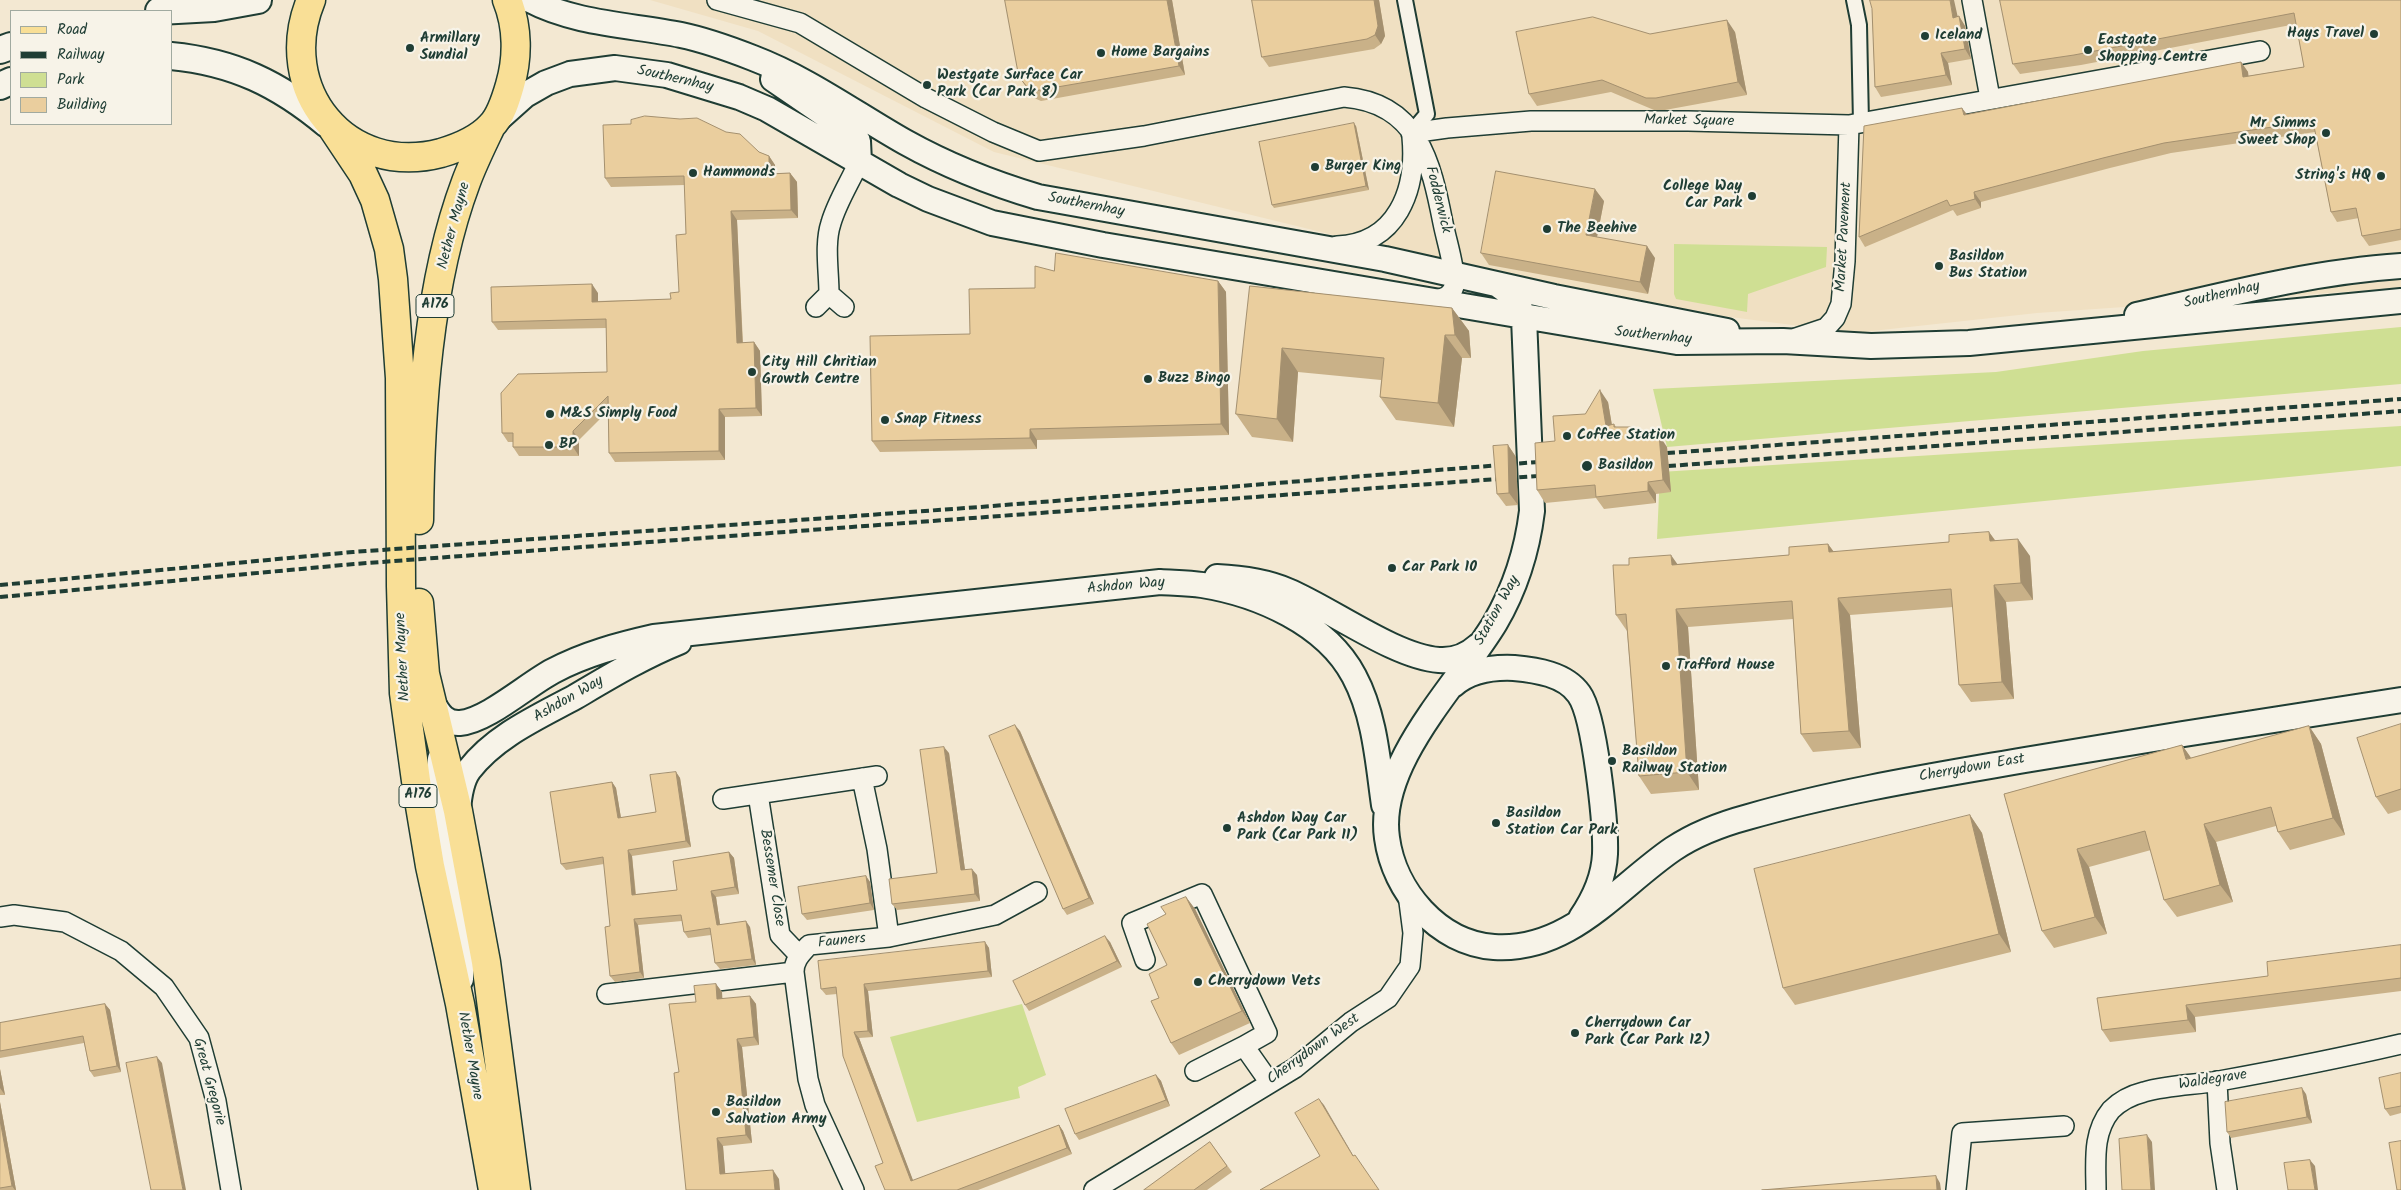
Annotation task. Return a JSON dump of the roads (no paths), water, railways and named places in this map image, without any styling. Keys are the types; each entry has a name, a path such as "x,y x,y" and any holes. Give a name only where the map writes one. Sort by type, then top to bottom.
{"main road":[{"path":"172,10 214,8 258,0"},
{"name":"A176","path":"311,0 301,38 302,68 312,96 334,130 371,152 386,156 419,157 458,147 491,126 507,95 515,61 515,27 507,0"},
{"path":"172,56 200,58 254,76 280,89 334,130"},
{"name":"Nether Mayne","path":"491,126 466,184 455,218 434,309 427,361 420,494 419,595 422,656 458,811 486,962 516,1190"},
{"name":"Nether Mayne","path":"334,130 363,174 375,200 387,241 394,279 400,378 401,586 404,693 430,866 460,1004 493,1190"}],"street":[{"name":"Southernhay","path":"530,0 575,16 703,40 782,69 817,87 935,158 989,182 1074,205 1385,259 1554,297 1782,341"},
{"path":"717,0 800,23 926,98 992,132 1039,151 1144,136 1344,97 1363,99 1380,105 1398,116 1411,133 1427,114 1405,0"},
{"name":"Market Pavement","path":"1782,341 1808,335 1826,328 1835,318 1841,304 1855,124 1858,25 1854,0"},
{"path":"1972,0 1990,98"},
{"name":"Southernhay","path":"703,40 773,79 849,131 858,141 859,162"},
{"name":"Market Square","path":"1411,133 1531,121 1855,124 1990,98 2260,51"},
{"name":"Southernhay","path":"491,126 525,95 546,83 592,70 641,70 689,81 754,103 801,127 859,162 928,199 992,223 1022,231 1297,276 1524,318 1677,342 1782,341 1871,346 1969,343 2401,301"},
{"name":"Fodderwick","path":"1319,247 1345,246 1367,241 1379,234 1390,223 1407,192 1414,155 1411,133"},
{"name":"Fodderwick","path":"1411,133 1429,163 1435,180 1454,275"},
{"path":"816,307 829,294 828,238 830,223 859,162"},
{"name":"Southernhay","path":"2045,336 2309,277 2348,270 2401,266"},
{"path":"1423,300 1447,297 1452,292 1454,275"},
{"name":"Southernhay","path":"1498,285 1515,297 1524,318"},
{"path":"829,294 844,307"},
{"path":"1524,318 1534,304 1554,297"},
{"name":"Station Way","path":"1387,822 1391,788 1400,767 1450,687 1481,644 1513,589 1524,560 1530,534 1532,511 1524,318"},
{"path":"1160,582 1212,576 1258,581 1295,594 1394,645 1433,659 1454,659 1465,656 1481,644"},
{"name":"Ashdon Way","path":"432,702 442,718 451,723 470,722 552,671 585,656 615,646 654,638 1160,582 1201,585 1233,592 1259,601 1310,628 1331,646 1355,677 1368,713 1374,736 1387,822"},
{"name":"Ashdon Way","path":"458,811 459,796 468,772 480,758 509,734 660,650 686,639 719,631"},
{"path":"1450,687 1460,678 1485,670 1503,668 1528,669 1564,681 1578,693 1586,706 1599,786 1605,855 1601,878 1576,925"},
{"name":"Cherrydown East","path":"1387,822 1387,837 1392,861 1408,894 1423,912 1443,928 1467,940 1492,947 1535,943 1564,932 1576,925 1677,846 1709,831 1747,817 1919,778 2401,700"},
{"name":"Ashdon Way","path":"444,749 480,717"},
{"path":"444,749 439,771 440,812 462,933 460,1004"},
{"path":"722,799 870,777 877,849 889,937"},
{"name":"Bessemer Close","path":"758,794 780,935 797,964"},
{"name":"Fauners","path":"797,964 809,945 889,937 995,916 1038,892"},
{"path":"1145,960 1132,923 1202,894 1267,1033 1195,1071"},
{"name":"Cherrydown West","path":"1094,1190 1295,1068 1351,1022 1388,998 1410,966 1413,933 1408,894"},
{"name":"Great Gregorie","path":"0,916 14,915 65,922 121,951 164,987 199,1038 216,1102 232,1190"},
{"path":"607,994 797,964 808,1079 814,1104 854,1190"},
{"name":"Waldegrave","path":"2096,1190 2098,1137 2102,1124 2112,1110 2128,1098 2145,1092 2343,1058 2401,1044"},
{"path":"1244,1046 1270,1083"},
{"path":"2217,1081 2220,1143 2227,1190"},
{"path":"1956,1190 1962,1133 2064,1126"}],"railway":[{"path":"1655,454 2401,399"},
{"path":"1656,467 2401,411"},
{"path":"0,585 353,552 980,507 1550,461"},
{"path":"0,597 354,564 1551,475"}],"place":[{"name":"Hays Travel","path":"2374,34"},
{"name":"Iceland","path":"1925,36"},
{"name":"Armillary Sundial","path":"410,48"},
{"name":"Eastgate Shopping Centre","path":"2088,50"},
{"name":"Home Bargains","path":"1101,53"},
{"name":"Westgate Surface Car Park (Car Park 8)","path":"927,85"},
{"name":"Mr Simms Sweet Shop","path":"2326,133"},
{"name":"Burger King","path":"1315,167"},
{"name":"Hammonds","path":"693,173"},
{"name":"String's HQ","path":"2381,176"},
{"name":"College Way Car Park","path":"1752,196"},
{"name":"The Beehive","path":"1547,229"},
{"name":"Basildon Bus Station","path":"1939,266"},
{"name":"City Hill Chritian Growth Centre","path":"752,372"},
{"name":"Buzz Bingo","path":"1148,379"},
{"name":"M&S Simply Food","path":"550,414"},
{"name":"Snap Fitness","path":"885,420"},
{"name":"Coffee Station","path":"1567,436"},
{"name":"BP","path":"549,445"},
{"name":"Basildon","path":"1587,466"},
{"name":"Car Park 10","path":"1392,568"},
{"name":"Trafford House","path":"1666,666"},
{"name":"Basildon Railway Station","path":"1612,761"},
{"name":"Basildon Station Car Park","path":"1496,823"},
{"name":"Ashdon Way Car Park (Car Park 11)","path":"1227,828"},
{"name":"Cherrydown Vets","path":"1198,982"},
{"name":"Cherrydown Car Park (Car Park 12)","path":"1575,1033"},
{"name":"Basildon Salvation Army","path":"716,1112"}]}
